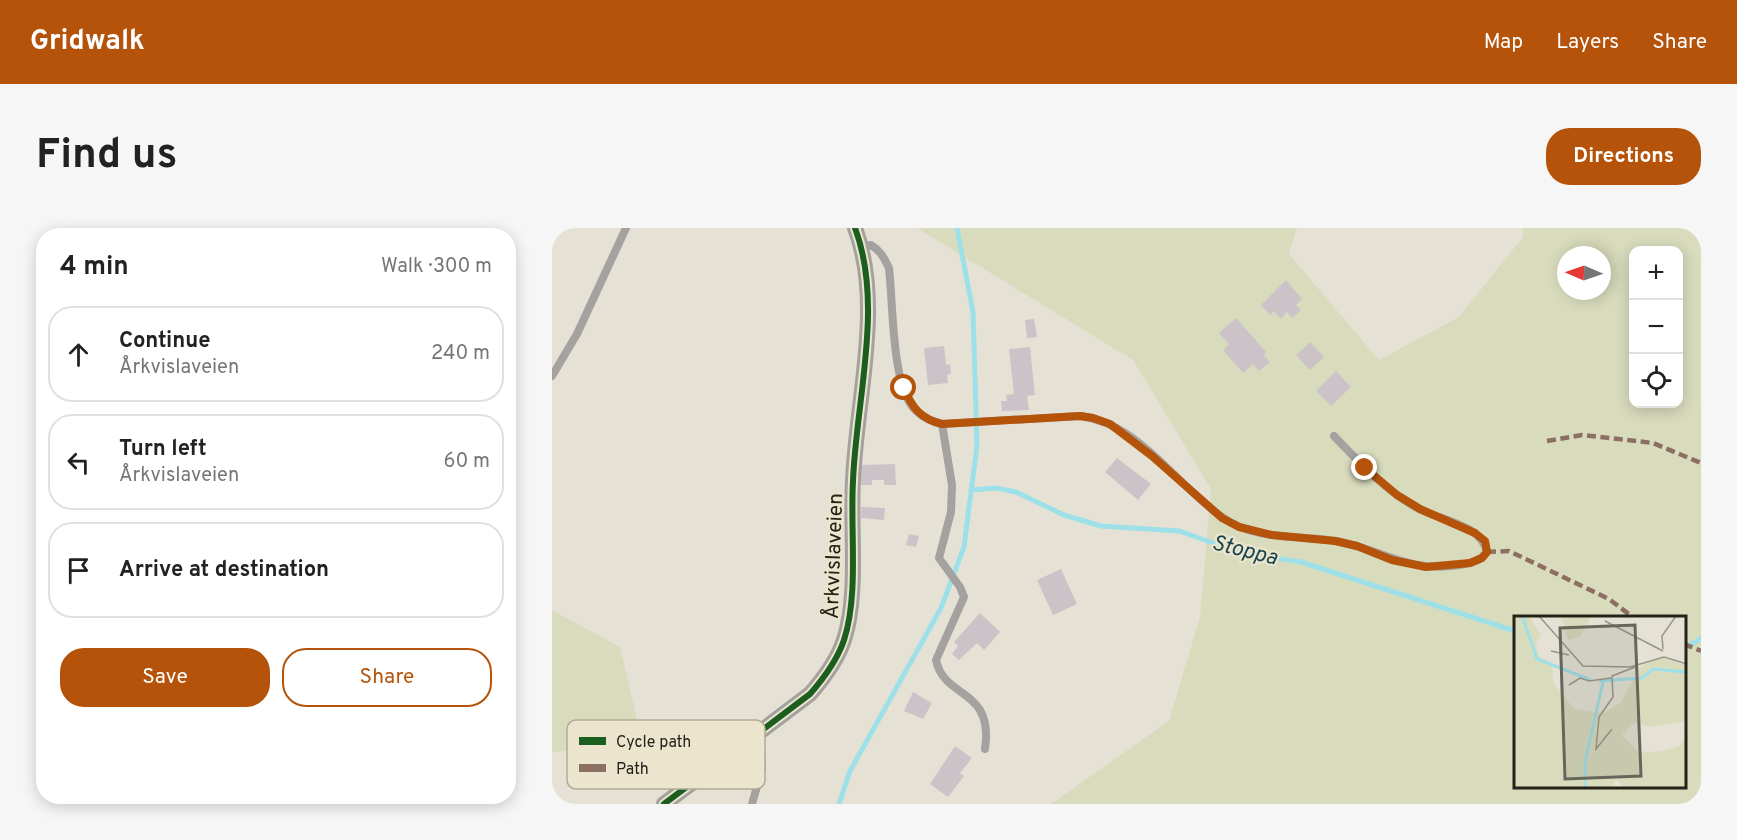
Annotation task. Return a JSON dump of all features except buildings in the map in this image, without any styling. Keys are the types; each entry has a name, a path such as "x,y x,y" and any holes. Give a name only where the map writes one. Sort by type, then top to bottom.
{"street":[{"name":"Årkvislaveien","path":"765,730 823,680 844,640 850,612 853,478 868,283 862,247 855,228"},
{"name":"Årkvislaveien","path":"664,804 685,789"}],"lane":[{"path":"552,376 577,334 627,228"},
{"path":"862,247 871,245 879,250 889,268 898,366 911,405 929,421 942,424 1080,416 1110,424 1152,456 1222,518 1250,530 1335,541 1357,546 1392,560 1426,567 1470,563 1482,558 1487,552 1485,541 1475,533 1420,509 1397,495 1365,468 1334,436"},
{"path":"942,424 952,485 951,512 939,558 960,587 964,597 962,607 936,660 938,670 949,683 976,703 984,714 985,749"},
{"path":"752,804 756,789"}],"green space":[{"path":"917,228 1297,228 1289,254 1379,360 1459,317 1523,237 1523,228 1701,228 1701,804 1051,804 1169,721 1200,617 1211,489 1133,360"},
{"path":"552,610 620,647 637,720 567,720 567,751 552,752"}],"waterway":[{"path":"839,804 850,771 941,608 964,547 977,445 973,312 957,228"},
{"name":"Stoppa","path":"971,490 996,488 1016,492 1064,515 1101,526 1179,531 1242,553 1301,562 1514,631"},
{"name":"Stoppa","path":"1686,648 1701,638"}],"marked path":[{"path":"1547,441 1582,435 1653,443 1701,463"},
{"path":"1487,552 1509,551 1609,599 1631,616"},
{"path":"1686,645 1701,651"}],"cycle path":[{"path":"765,728 810,694 820,682 838,655 849,622 853,582 853,481 868,321 863,258 855,228"},
{"path":"664,804 684,789"}],"route":[{"path":"904,388 911,405 919,413 929,421 942,424 1080,416 1110,424 1152,456 1222,518 1239,527 1272,535 1335,541 1357,546 1392,560 1426,567 1447,567 1470,563 1482,558 1487,552 1485,541 1475,533 1420,509 1397,495 1365,468"}]}
